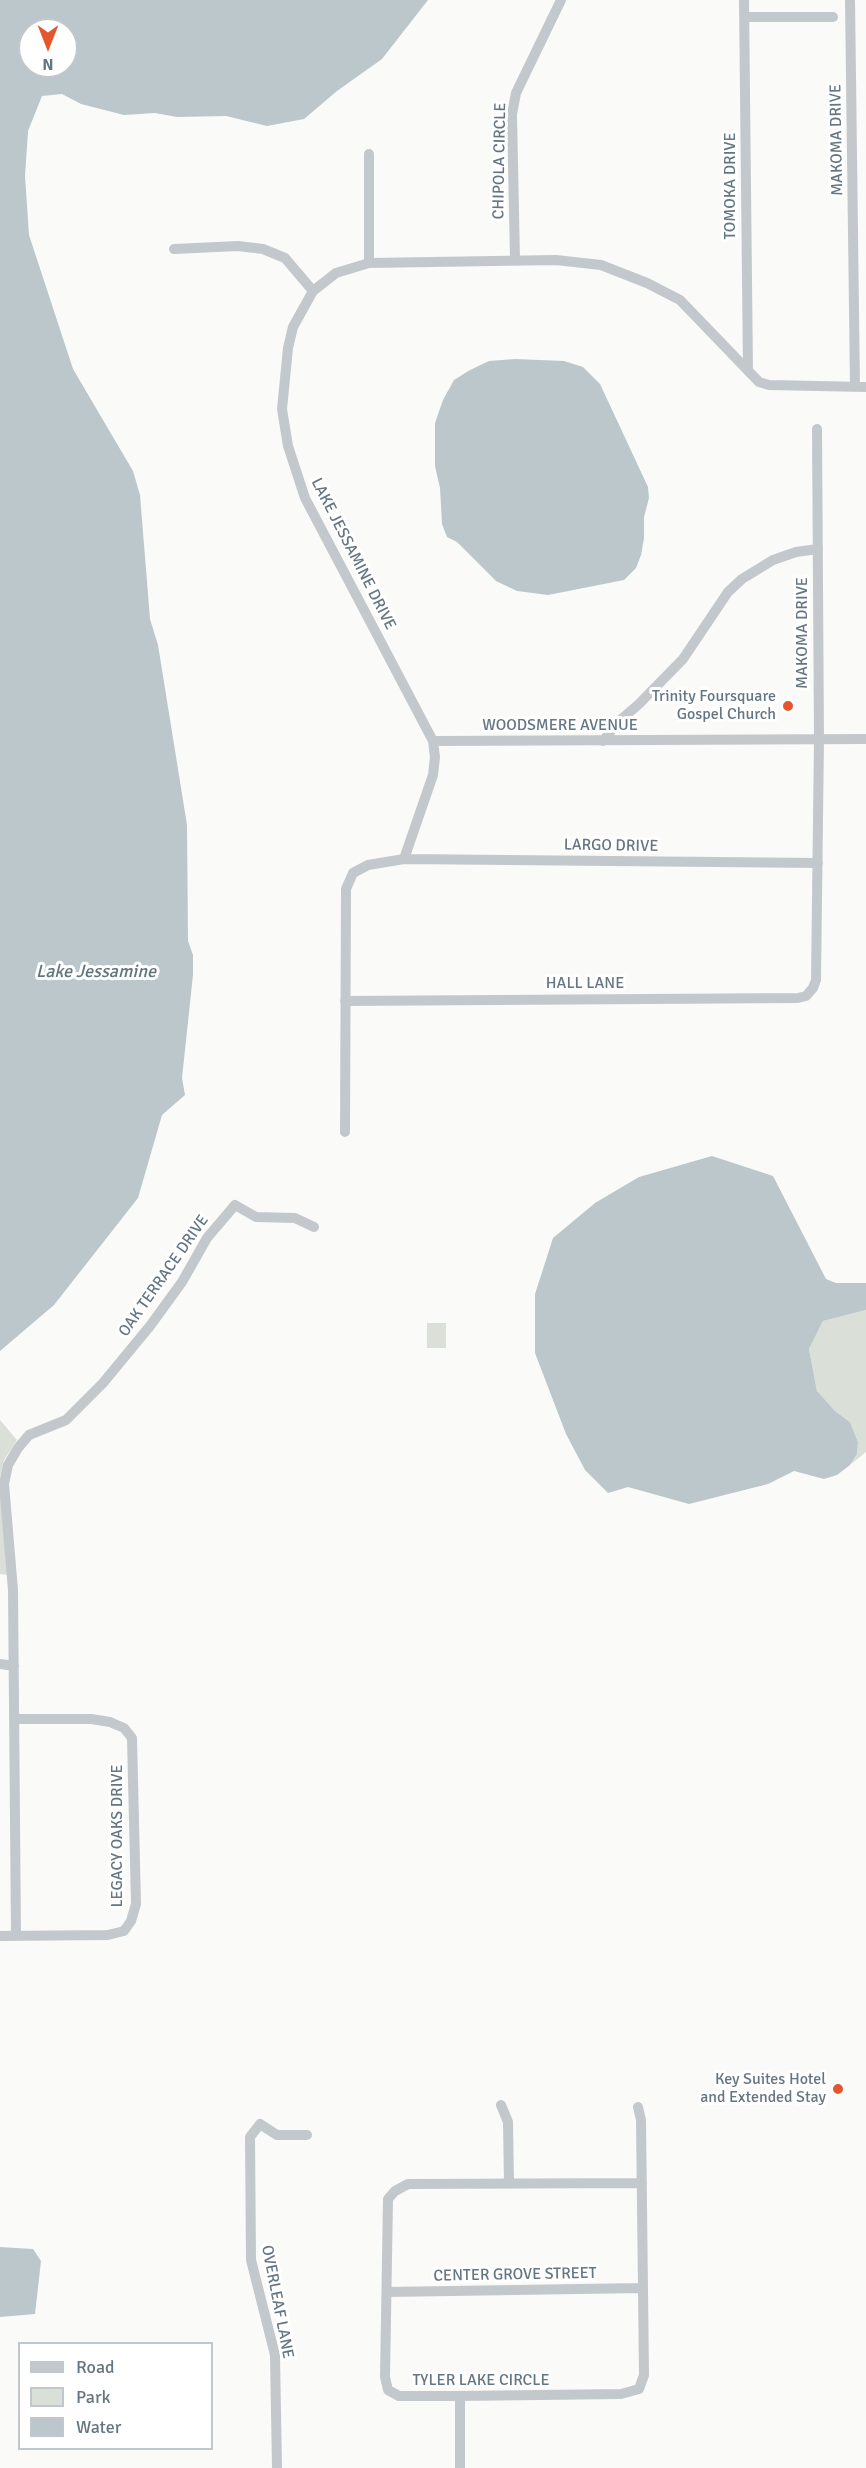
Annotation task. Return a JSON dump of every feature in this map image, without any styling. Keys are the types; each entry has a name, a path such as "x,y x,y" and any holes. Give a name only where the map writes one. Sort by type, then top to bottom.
{"street":[{"name":"CHIPOLA CIRCLE","path":"515,260 512,114 517,87 561,0"},
{"name":"TOMOKA DRIVE","path":"744,0 748,371"},
{"name":"MAKOMA DRIVE","path":"850,0 860,387"},
{"path":"745,17 832,17"},
{"path":"369,154 369,263"},
{"path":"174,249 237,246 263,249 285,258 313,291"},
{"name":"LAKE JESSAMINE DRIVE","path":"404,859 433,775 435,757 433,741 305,498 288,446 282,409 288,348 295,322 313,291 336,273 369,263 556,260 601,265 647,283 680,300 759,382 769,385 860,387"},
{"name":"MAKOMA DRIVE","path":"816,980 819,739 817,429"},
{"path":"603,741 618,722 683,659 728,592 742,579 773,560 796,552 818,549"},
{"name":"WOODSMERE AVENUE","path":"433,741 866,739"},
{"path":"345,1132 346,889 353,873 368,864 404,859"},
{"name":"LARGO DRIVE","path":"404,859 818,863"},
{"name":"HALL LANE","path":"345,1000 798,998 806,996 816,980"},
{"name":"OAK TERRACE DRIVE","path":"16,1936 13,1590 4,1484 8,1465 18,1448 30,1435 66,1420 103,1383 150,1326 182,1282 207,1238 235,1205 256,1217 295,1218 314,1227"},
{"path":"0,1664 14,1666"},
{"name":"LEGACY OAKS DRIVE","path":"0,1936 108,1935 124,1930 131,1921 136,1904 132,1738 124,1728 110,1722 91,1719 14,1719"},
{"path":"501,2105 508,2122 509,2184"},
{"path":"638,2107 641,2120 642,2183"},
{"name":"OVERLEAF LANE","path":"277,2468 275,2355 251,2260 250,2137 260,2124 277,2135 307,2135"},
{"name":"TYLER LAKE CIRCLE","path":"642,2183 644,2375 639,2389 621,2394 460,2396 399,2396 388,2390 385,2377 387,2199 395,2191 408,2184 642,2183"},
{"name":"CENTER GROVE STREET","path":"387,2292 643,2288"},
{"path":"460,2396 460,2468"}],"green space":[{"path":"866,1310 866,1452 850,1465 857,1454 858,1442 850,1422 835,1411 817,1391 809,1349 823,1321"},
{"path":"427,1323 446,1323 446,1348 427,1348"},
{"path":"0,1420 17,1440 4,1460 0,1478"},
{"path":"0,1478 8,1575 0,1574"}],"water":[{"name":"Lake Jessamine","path":"0,0 428,0 382,59 337,91 304,119 267,126 226,116 177,117 155,113 124,115 81,104 62,94 42,96 28,131 25,176 29,235 73,369 133,471 140,495 150,619 158,645 187,825 188,941 193,955 182,1078 185,1095 162,1115 138,1198 54,1305 0,1351"},
{"path":"515,359 564,361 583,367 600,384 648,487 649,498 644,517 641,555 636,568 624,580 548,595 517,591 496,581 457,542 447,537 442,524 440,488 435,466 435,423 443,400 454,380 470,370 489,361"},
{"path":"712,1156 773,1176 826,1279 836,1283 866,1283 866,1310 823,1321 809,1349 817,1391 835,1411 850,1422 858,1442 857,1454 850,1465 837,1475 824,1479 794,1471 768,1484 689,1504 628,1487 608,1493 585,1470 566,1434 535,1353 535,1294 553,1238 595,1203 639,1177"},
{"path":"0,2247 33,2249 41,2261 35,2314 0,2317"}],"place":[{"name":"Trinity Foursquare Gospel Church","path":"788,706"},
{"name":"Key Suites Hotel and Extended Stay","path":"838,2089"}]}
